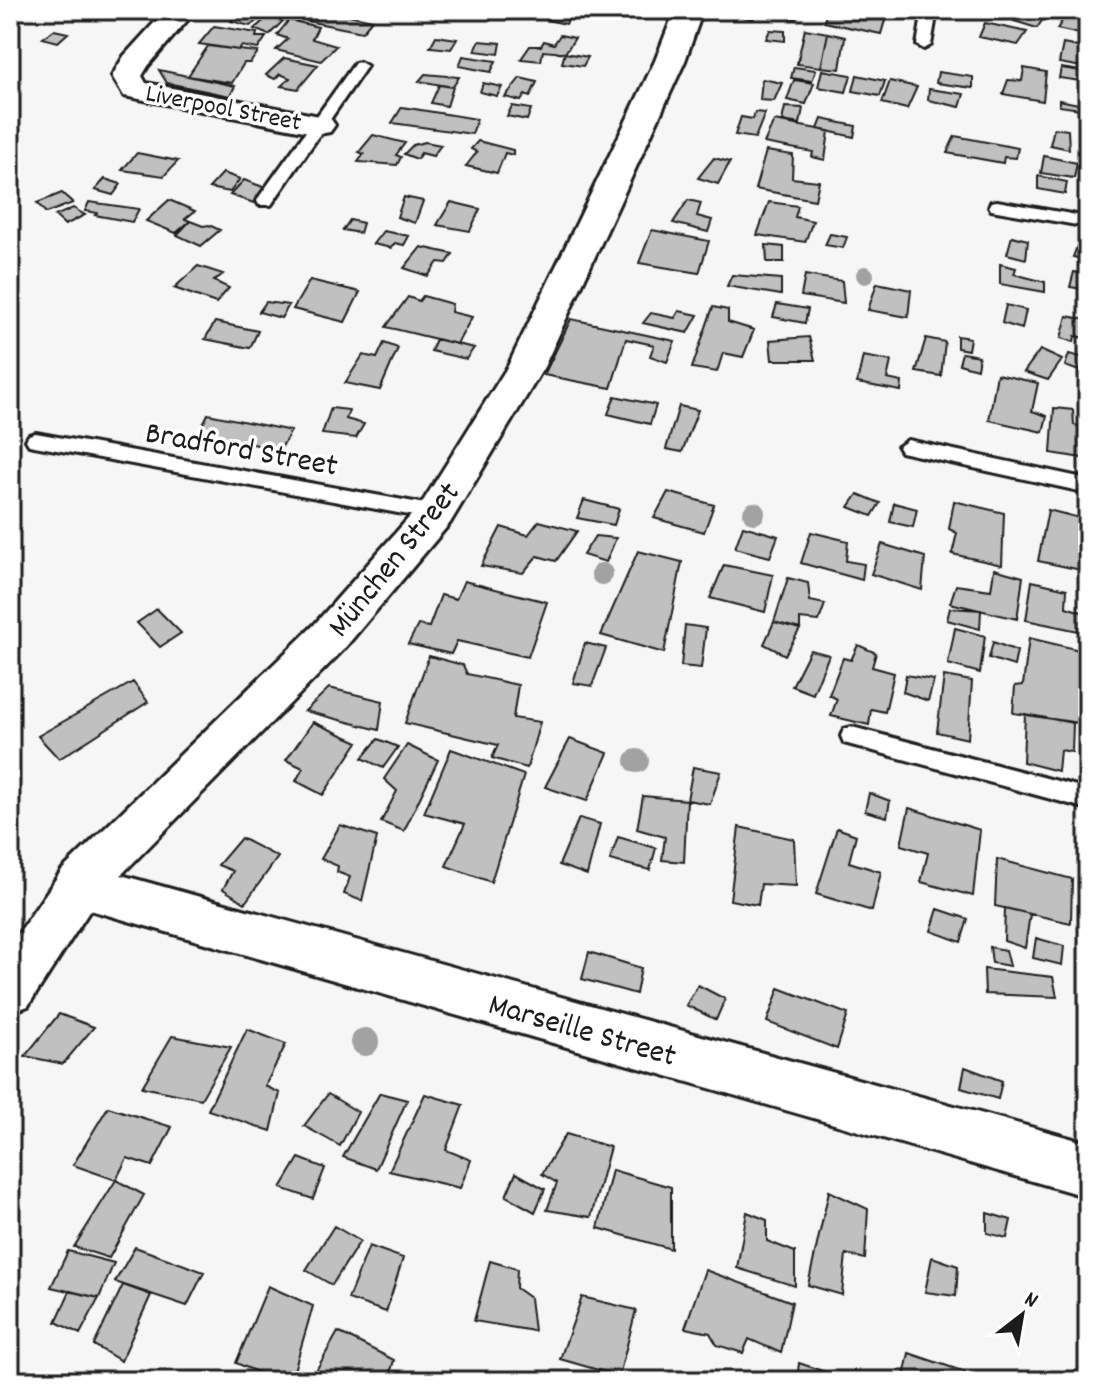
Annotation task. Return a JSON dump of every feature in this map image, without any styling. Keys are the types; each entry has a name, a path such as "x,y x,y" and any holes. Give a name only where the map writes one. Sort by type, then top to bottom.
{"street":[{"name":"Liverpool Street","path":"182,10 135,62 127,76 135,90 319,125"},
{"name":"München Street","path":"10,989 79,885 328,638 436,513 526,367 670,61 689,10"},
{"name":"Marseille Street","path":"79,885 1088,1170"}],"lane":[{"path":"924,45 930,10"},
{"path":"265,201 360,66"},
{"path":"997,206 1088,222"},
{"name":"Bradford Street","path":"36,440 436,513"},
{"path":"908,447 1088,486"},
{"path":"852,736 1088,799"}],"building":[{"path":"317,10 372,20 362,32 307,21"},
{"path":"553,10 574,10 566,24 546,20"},
{"path":"579,10 597,11 594,22 578,19"},
{"path":"730,10 757,10 753,19 728,14"},
{"path":"763,10 799,10 796,19 762,13"},
{"path":"827,10 888,10 881,34 824,22"},
{"path":"1060,10 1078,10 1077,18 1088,21 1085,35 1057,29 1064,18 1057,17"},
{"path":"240,12 259,19 250,26 231,21"},
{"path":"1021,12 1043,19 1037,28 1014,21"},
{"path":"270,15 286,18 269,35 254,29"},
{"path":"289,20 318,27 312,39 336,46 321,61 276,50 288,39 277,35"},
{"path":"985,23 1027,32 1018,45 979,37"},
{"path":"214,26 266,37 258,49 242,46 239,50 199,44"},
{"path":"805,29 828,33 821,67 797,64"},
{"path":"54,30 68,33 58,42 43,38"},
{"path":"770,30 785,31 785,41 766,39"},
{"path":"828,33 845,37 840,69 821,67"},
{"path":"560,35 575,38 565,53 543,51 541,61 521,59 530,46 541,46 544,41 554,44"},
{"path":"436,36 457,39 451,49 430,47"},
{"path":"479,41 501,43 499,54 475,51"},
{"path":"1063,44 1088,49 1088,68 1059,63"},
{"path":"208,46 258,52 250,63 244,63 232,83 188,76"},
{"path":"565,53 588,57 583,66 562,63"},
{"path":"463,56 496,61 491,72 459,66"},
{"path":"284,58 318,65 298,89 281,86 290,78 280,74 275,79 266,75"},
{"path":"794,67 816,70 812,81 791,78"},
{"path":"1024,68 1046,72 1043,101 1003,94 1008,80 1022,81"},
{"path":"1061,68 1088,72 1088,82 1059,78"},
{"path":"159,70 235,86 230,96 167,83"},
{"path":"822,70 851,75 846,92 818,87"},
{"path":"938,72 973,77 973,88 936,83"},
{"path":"425,74 459,77 453,87 419,81"},
{"path":"857,75 885,81 880,96 853,91"},
{"path":"520,78 537,82 530,97 525,95 521,101 505,97"},
{"path":"762,79 782,83 774,101 760,100"},
{"path":"794,80 814,83 806,104 787,100"},
{"path":"890,81 917,87 907,109 882,103"},
{"path":"483,83 502,87 497,96 480,92"},
{"path":"439,85 453,87 447,106 431,103"},
{"path":"929,89 964,94 960,107 928,100"},
{"path":"1088,94 1088,110 1059,106 1059,100 1078,104"},
{"path":"512,106 531,109 527,120 507,116"},
{"path":"402,107 477,119 472,134 392,123"},
{"path":"785,107 803,108 800,124 782,121"},
{"path":"755,112 765,113 755,138 735,135 741,117 753,119"},
{"path":"822,119 856,126 854,137 818,129"},
{"path":"774,121 829,131 825,160 812,157 813,152 764,143"},
{"path":"1054,128 1068,130 1069,149 1050,145"},
{"path":"373,135 405,143 396,155 401,157 397,165 358,162 364,154 359,152"},
{"path":"955,136 1018,148 1016,158 1004,157 1003,163 947,153"},
{"path":"478,141 513,150 513,155 505,153 497,173 466,166 477,152 471,149"},
{"path":"425,142 441,145 433,156 421,153 417,159 404,154 413,145"},
{"path":"766,151 793,155 792,178 819,181 815,200 755,189"},
{"path":"137,153 178,161 164,176 122,170"},
{"path":"1044,156 1077,163 1074,178 1041,173"},
{"path":"714,158 730,162 718,184 698,178"},
{"path":"223,173 240,179 230,192 209,188"},
{"path":"1038,176 1067,182 1065,194 1038,189"},
{"path":"105,179 121,184 113,195 95,190"},
{"path":"244,180 266,188 254,203 230,195"},
{"path":"62,193 73,203 46,213 37,203"},
{"path":"404,197 423,201 415,223 397,217"},
{"path":"169,200 195,211 185,219 190,221 176,233 146,221"},
{"path":"688,200 701,203 697,216 712,220 708,232 673,223"},
{"path":"89,202 139,209 132,222 85,211"},
{"path":"451,202 480,209 470,231 437,225"},
{"path":"769,202 798,206 795,217 813,221 805,242 757,235"},
{"path":"73,208 85,215 65,225 55,216"},
{"path":"350,220 363,223 360,233 343,230"},
{"path":"190,221 220,230 201,246 177,235"},
{"path":"652,230 709,241 699,273 639,263"},
{"path":"383,231 409,236 404,245 395,243 391,248 373,244"},
{"path":"830,234 847,237 843,248 825,245"},
{"path":"1012,236 1028,240 1026,259 1007,254"},
{"path":"1078,244 1088,246 1088,260 1073,257"},
{"path":"766,245 784,247 784,262 767,262"},
{"path":"421,247 453,254 447,263 438,262 428,276 404,268"},
{"path":"1000,264 1016,268 1014,274 1045,282 1045,292 1000,284"},
{"path":"198,266 223,274 214,281 229,288 216,303 174,288"},
{"path":"1074,272 1088,275 1088,290 1070,287"},
{"path":"732,275 781,279 781,295 727,286"},
{"path":"805,275 842,281 844,303 801,296"},
{"path":"310,280 360,292 345,322 293,309"},
{"path":"877,283 911,290 908,317 868,310"},
{"path":"423,296 452,304 451,312 472,317 457,344 386,327 408,297 419,301"},
{"path":"266,302 289,305 281,318 259,312"},
{"path":"777,304 808,309 805,323 773,317"},
{"path":"1006,305 1026,310 1022,329 1002,323"},
{"path":"713,307 728,310 728,322 754,330 743,357 723,353 717,372 692,368"},
{"path":"679,311 698,315 688,333 643,323 651,313 675,318"},
{"path":"1067,316 1088,320 1088,339 1075,336 1074,342 1061,338"},
{"path":"571,319 675,341 667,362 650,356 654,345 626,339 611,388 544,375"},
{"path":"215,322 258,331 250,348 205,339"},
{"path":"957,336 970,338 968,350 957,348"},
{"path":"809,337 815,360 772,360 770,340"},
{"path":"926,338 945,342 941,376 916,372"},
{"path":"436,339 474,348 466,359 431,351"},
{"path":"384,343 398,348 380,390 345,383 363,355 377,358"},
{"path":"1040,350 1062,360 1048,380 1024,372"},
{"path":"962,353 979,356 977,369 959,364"},
{"path":"1069,354 1085,358 1079,371 1065,366"},
{"path":"863,356 891,361 887,379 902,382 901,391 857,383"},
{"path":"997,374 1038,383 1032,411 1047,416 1043,432 989,420"},
{"path":"615,396 656,405 650,424 608,414"},
{"path":"679,406 698,410 682,452 666,449"},
{"path":"331,408 349,410 346,419 364,424 356,438 322,434"},
{"path":"1054,408 1073,410 1074,425 1088,427 1088,459 1051,453"},
{"path":"208,414 291,431 280,450 199,432"},
{"path":"668,492 714,505 704,532 654,518"},
{"path":"858,494 880,503 872,516 849,507"},
{"path":"584,500 619,509 614,525 577,518"},
{"path":"954,501 1004,513 1002,565 952,554 957,533 949,529"},
{"path":"894,503 917,509 913,527 890,522"},
{"path":"1048,510 1088,520 1086,571 1038,561"},
{"path":"539,521 577,531 556,561 537,556 523,573 481,566 501,527 528,535"},
{"path":"743,526 778,536 770,557 735,548"},
{"path":"811,532 848,541 846,561 864,564 862,580 801,563"},
{"path":"595,536 616,538 606,562 583,555"},
{"path":"882,544 925,557 922,590 871,574"},
{"path":"638,551 682,562 664,653 601,635"},
{"path":"724,565 773,575 765,612 710,598"},
{"path":"994,569 1023,577 1017,619 950,603 956,585 991,590"},
{"path":"788,578 808,583 810,601 825,604 819,621 800,619 800,629 774,622"},
{"path":"464,581 547,602 528,657 457,641 451,654 408,644 418,625 429,627 441,595 456,599"},
{"path":"1032,581 1067,589 1066,607 1088,614 1088,633 1026,620"},
{"path":"950,608 981,610 980,629 947,620"},
{"path":"157,609 181,633 160,647 137,623"},
{"path":"774,622 800,629 785,655 764,644"},
{"path":"685,625 706,628 701,668 681,666"},
{"path":"955,628 985,636 980,673 948,664"},
{"path":"1029,638 1088,652 1088,694 1081,692 1079,723 1013,713 1015,686 1023,685"},
{"path":"993,642 1017,651 1014,666 989,658"},
{"path":"585,643 606,648 592,686 573,683"},
{"path":"858,645 876,653 872,667 894,673 885,712 871,709 869,725 831,716 837,699 829,695 843,658 851,660"},
{"path":"810,650 829,655 813,694 792,686"},
{"path":"429,656 463,665 467,674 518,685 513,718 540,722 527,768 492,758 498,745 405,723"},
{"path":"906,675 934,680 928,701 903,692"},
{"path":"944,676 972,681 968,739 937,732"},
{"path":"133,682 148,702 59,759 38,736"},
{"path":"329,688 383,701 379,730 305,711"},
{"path":"1025,714 1073,723 1072,752 1060,750 1058,771 1023,762"},
{"path":"313,722 358,742 323,795 296,781 303,768 286,760"},
{"path":"378,739 398,747 383,768 362,758"},
{"path":"570,739 608,753 587,801 545,787"},
{"path":"407,745 438,760 404,831 381,822 397,791 384,779"},
{"path":"451,749 524,775 491,882 446,866 465,824 424,813"},
{"path":"693,767 721,772 710,804 687,800"},
{"path":"869,793 890,801 887,817 865,811"},
{"path":"643,796 687,800 684,862 662,860 665,837 637,829"},
{"path":"909,808 980,830 973,896 921,882 928,853 901,845"},
{"path":"579,818 600,824 587,875 559,865"},
{"path":"340,825 377,837 362,901 344,894 350,877 337,872 338,866 321,859"},
{"path":"739,827 794,839 796,886 761,884 758,905 730,900"},
{"path":"837,828 856,835 849,862 881,872 872,911 816,894"},
{"path":"618,837 656,848 650,870 610,860"},
{"path":"241,838 278,857 245,903 223,889 233,871 218,865"},
{"path":"997,859 1072,879 1071,923 995,906"},
{"path":"1005,908 1030,914 1025,948 1004,941"},
{"path":"938,909 968,919 961,942 931,931"},
{"path":"1036,938 1064,946 1062,965 1033,958"},
{"path":"990,947 1006,950 1010,966 992,963"},
{"path":"589,952 641,968 636,994 582,979"},
{"path":"984,969 1053,977 1057,997 985,994"},
{"path":"698,985 725,999 716,1020 686,1005"},
{"path":"779,988 848,1014 837,1049 767,1022"},
{"path":"59,1014 94,1027 63,1064 25,1056"},
{"path":"247,1029 286,1044 265,1086 280,1093 271,1131 208,1110"},
{"path":"172,1036 231,1047 201,1099 142,1087"},
{"path":"965,1067 1002,1081 998,1099 961,1088"},
{"path":"380,1093 407,1100 376,1169 343,1157"},
{"path":"328,1094 358,1112 340,1146 304,1126"},
{"path":"425,1094 463,1105 446,1150 471,1160 460,1188 389,1171"},
{"path":"108,1107 172,1127 152,1166 127,1158 116,1180 73,1165"},
{"path":"566,1134 610,1147 591,1217 547,1210 557,1183 542,1174"},
{"path":"299,1158 325,1168 313,1199 281,1188"},
{"path":"612,1170 671,1187 671,1249 598,1228"},
{"path":"516,1173 545,1189 535,1212 506,1196"},
{"path":"116,1180 144,1195 109,1258 74,1247"},
{"path":"829,1191 868,1209 865,1259 846,1254 842,1295 808,1285"},
{"path":"747,1212 767,1220 767,1241 795,1252 795,1286 737,1268"},
{"path":"987,1213 1011,1220 1007,1238 987,1233"},
{"path":"334,1226 360,1241 332,1285 306,1270"},
{"path":"369,1246 403,1258 386,1312 348,1299"},
{"path":"135,1247 204,1272 187,1306 115,1282"},
{"path":"68,1251 114,1263 99,1298 51,1287"},
{"path":"932,1257 958,1266 956,1296 925,1292"},
{"path":"490,1261 517,1269 516,1288 530,1298 534,1331 474,1321"},
{"path":"705,1270 792,1302 781,1353 749,1339 743,1353 717,1345 710,1333 685,1328"},
{"path":"123,1285 151,1295 121,1361 94,1345"},
{"path":"268,1286 313,1306 291,1381 278,1381 236,1363"},
{"path":"70,1291 99,1298 80,1334 56,1322"},
{"path":"582,1297 636,1310 619,1376 560,1359"},
{"path":"338,1332 394,1360 388,1381 310,1381"},
{"path":"909,1353 965,1372 965,1381 903,1381"},
{"path":"799,1363 837,1376 836,1381 797,1381"}]}
